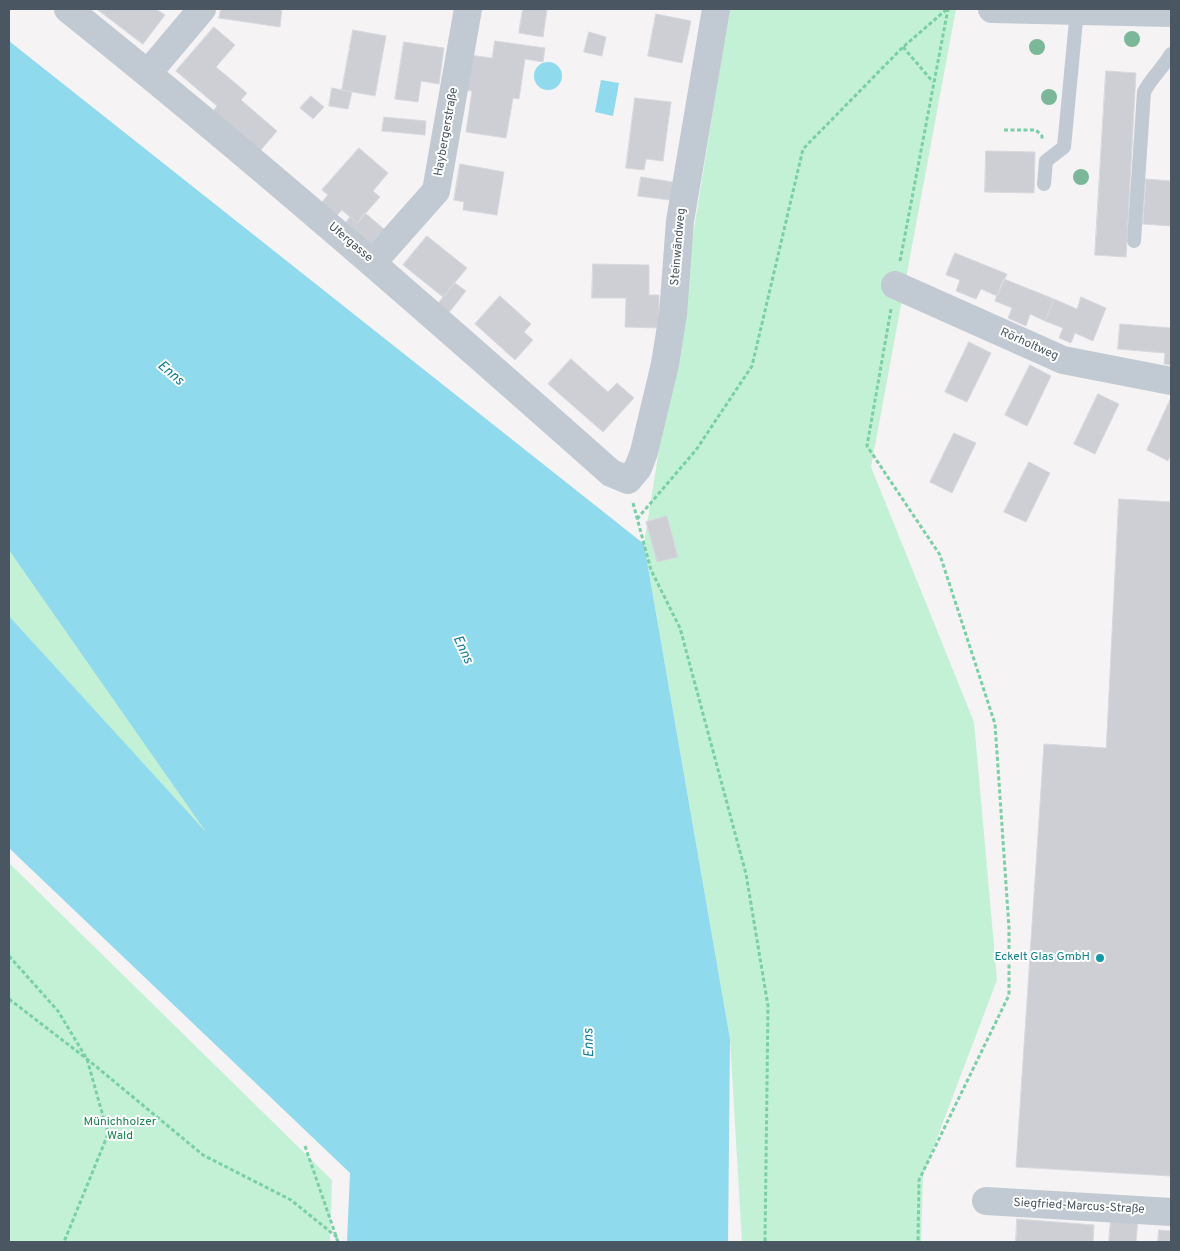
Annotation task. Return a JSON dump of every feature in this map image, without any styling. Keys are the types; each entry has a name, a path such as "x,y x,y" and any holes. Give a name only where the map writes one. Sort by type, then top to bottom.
{"street":[{"name":"Ufergasse","path":"68,9 148,73 373,262 611,473 628,480"},
{"path":"148,73 202,9"},
{"name":"Haybergerstraße","path":"373,262 436,191 468,9"},
{"name":"Steinwändweg","path":"628,480 638,468 644,452 665,364 673,314 680,221 716,9"},
{"path":"992,9 1171,13"},
{"name":"Rörholtweg","path":"895,285 1063,360 1171,382"},
{"name":"Siegfried-Marcus-Straße","path":"986,1201 1171,1212"}],"lane":[{"path":"1044,184 1046,161 1064,147 1076,10"},
{"path":"1134,241 1144,92 1150,79 1164,66 1171,54"}],"path":[{"path":"637,520 696,450 752,366 803,149 903,47 947,9"},
{"path":"918,1242 919,1180 1009,995 1010,928 995,724 940,555 867,446 947,9"},
{"path":"903,47 934,82"},
{"path":"1004,130 1036,130 1042,136 1046,161"},
{"path":"628,480 651,570 680,628 746,874 768,1006 765,1242"},
{"path":"9,956 58,1011 87,1059 108,1134 64,1242"},
{"path":"9,999 87,1059 203,1155 291,1200 338,1240"},
{"path":"305,1146 338,1240"}],"green space":[{"path":"729,9 956,9 871,467 974,722 997,980 923,1175 921,1242 742,1242 730,1039 644,544"},
{"path":"9,550 38,589 209,836 9,616"},
{"name":"Münichholzer Wald","path":"9,863 332,1180 330,1242 9,1242"}],"water":[{"name":"Enns","path":"9,41 644,544 730,1039 728,1242 347,1242 350,1173 9,848 9,616 206,832 9,550"},
{"path":"548,62 558,66 562,76 558,86 548,90 538,86 534,76 538,66"},
{"path":"601,80 619,83 613,116 595,112"}],"building":[{"path":"97,9 156,9 165,15 143,44"},
{"path":"221,9 282,9 280,27 219,18"},
{"path":"523,9 547,9 543,37 519,33"},
{"path":"656,14 691,21 682,63 648,56"},
{"path":"214,27 235,45 216,67 247,93 241,100 277,131 260,151 213,111 217,106 176,71"},
{"path":"353,30 386,36 375,96 342,90"},
{"path":"589,32 606,37 602,56 584,52"},
{"path":"495,41 545,48 543,62 525,59 519,99 513,98 506,138 466,132 472,91 464,90 469,55 492,58"},
{"path":"404,42 444,48 439,84 421,81 418,102 395,99"},
{"path":"1106,71 1136,73 1126,257 1095,255"},
{"path":"332,88 352,92 348,109 329,106"},
{"path":"311,96 324,107 313,119 300,108"},
{"path":"635,98 671,102 663,161 646,159 644,170 626,168"},
{"path":"384,117 426,121 425,135 382,131"},
{"path":"359,148 388,173 373,191 380,197 357,223 342,210 336,216 321,203 328,195 322,190"},
{"path":"986,151 1035,152 1034,193 985,192"},
{"path":"460,164 504,172 497,215 463,210 464,202 454,200"},
{"path":"641,177 673,182 670,200 638,196"},
{"path":"1146,179 1171,181 1171,226 1143,224"},
{"path":"365,213 384,229 370,244 345,223 350,217 357,223"},
{"path":"427,236 467,268 443,297 403,265"},
{"path":"955,253 1007,274 997,296 981,289 976,299 956,291 960,280 946,275"},
{"path":"593,264 649,265 649,295 659,295 659,328 625,327 626,298 592,298"},
{"path":"1004,279 1054,299 1045,321 1030,314 1026,326 1008,318 1012,308 995,301"},
{"path":"455,283 466,291 447,315 436,306"},
{"path":"500,296 531,324 524,332 533,340 515,360 475,324"},
{"path":"1081,297 1106,308 1093,341 1075,333 1071,343 1059,338 1063,328 1045,321 1054,299 1077,309"},
{"path":"1120,324 1171,328 1171,365 1164,364 1165,353 1118,349"},
{"path":"969,342 991,353 967,402 945,392"},
{"path":"571,359 608,392 617,383 634,398 603,432 548,384"},
{"path":"1030,365 1051,376 1027,426 1005,415"},
{"path":"1098,394 1119,404 1095,454 1074,444"},
{"path":"1170,400 1171,454 1168,461 1147,450"},
{"path":"954,433 976,443 952,493 930,482"},
{"path":"1029,462 1050,473 1026,522 1004,512"},
{"name":"Eckelt Glas GmbH","path":"1119,499 1171,502 1171,1176 1016,1167 1044,744 1106,748"},
{"path":"667,516 678,557 657,562 646,522"},
{"path":"1111,1216 1138,1218 1136,1242 1109,1242"},
{"path":"1017,1219 1094,1225 1093,1242 1016,1242"},
{"path":"1159,1230 1171,1231 1171,1242 1158,1242"}],"place":[{"name":"Eckelt Glas GmbH","path":"1100,958"}]}
